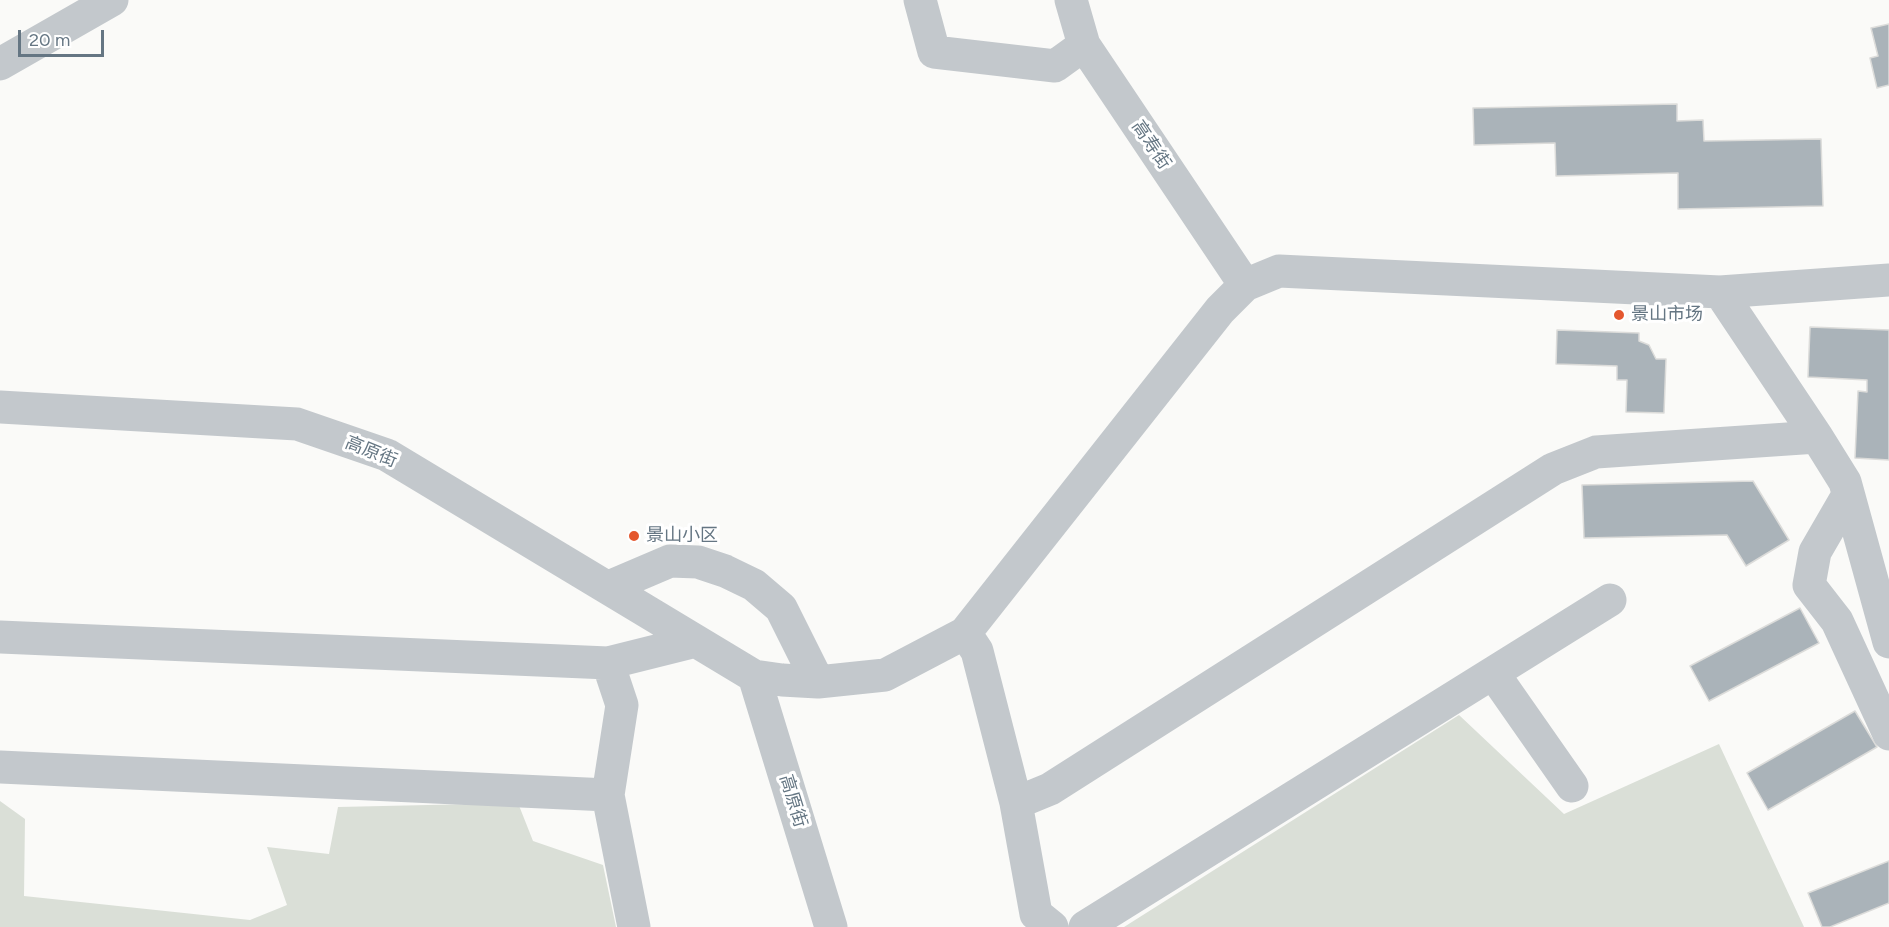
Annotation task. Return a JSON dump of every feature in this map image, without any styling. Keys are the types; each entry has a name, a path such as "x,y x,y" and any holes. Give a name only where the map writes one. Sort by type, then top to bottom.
{"street":[{"path":"0,64 112,0"},
{"path":"920,0 934,52 1055,66 1084,45"},
{"name":"高寿街","path":"1074,3 1084,45 1245,285"},
{"path":"754,676 818,682 885,675 965,633 1220,310 1245,285 1279,271 1720,292 1889,280"},
{"path":"1720,292 1845,482 1889,642"},
{"name":"高原街","path":"0,407 297,424 387,455 754,676 831,927"},
{"path":"1016,803 1050,789 1553,469 1596,452 1817,437"},
{"path":"1848,495 1815,552 1809,585 1837,621 1889,734"},
{"path":"609,587 670,561 698,562 725,571 754,585 782,608 818,682"},
{"path":"1085,927 1610,600"},
{"path":"965,633 977,651 1016,803 1036,914 1052,927"},
{"path":"0,637 608,663 696,641"},
{"path":"608,663 622,705 608,795 634,927"},
{"path":"1493,673 1572,786"},
{"path":"0,767 608,795"}],"shaded area":[{"path":"1459,715 1564,814 1719,744 1804,927 1124,927"},
{"path":"0,801 25,819 24,896 250,920 287,905 267,847 329,854 338,807 518,803 533,841 603,865 616,927 0,927"}],"building":[{"path":"1889,24 1889,85 1877,88 1870,58 1878,56 1871,28"},
{"path":"1677,104 1677,121 1703,120 1704,141 1821,139 1823,206 1678,209 1678,173 1556,176 1555,143 1474,145 1473,108"},
{"path":"1810,327 1889,330 1889,460 1855,458 1858,391 1867,392 1867,380 1808,377"},
{"path":"1557,330 1639,333 1639,341 1649,345 1656,359 1666,359 1664,413 1626,412 1627,380 1617,380 1617,366 1556,364"},
{"path":"1753,481 1789,540 1746,566 1727,535 1584,538 1582,485"},
{"path":"1800,608 1819,643 1709,701 1690,666"},
{"path":"1855,711 1877,747 1768,810 1747,773"},
{"path":"1889,861 1889,903 1830,927 1822,927 1808,893"}],"place":[{"name":"景山市场","path":"1619,315"},
{"name":"景山小区","path":"634,536"}]}
